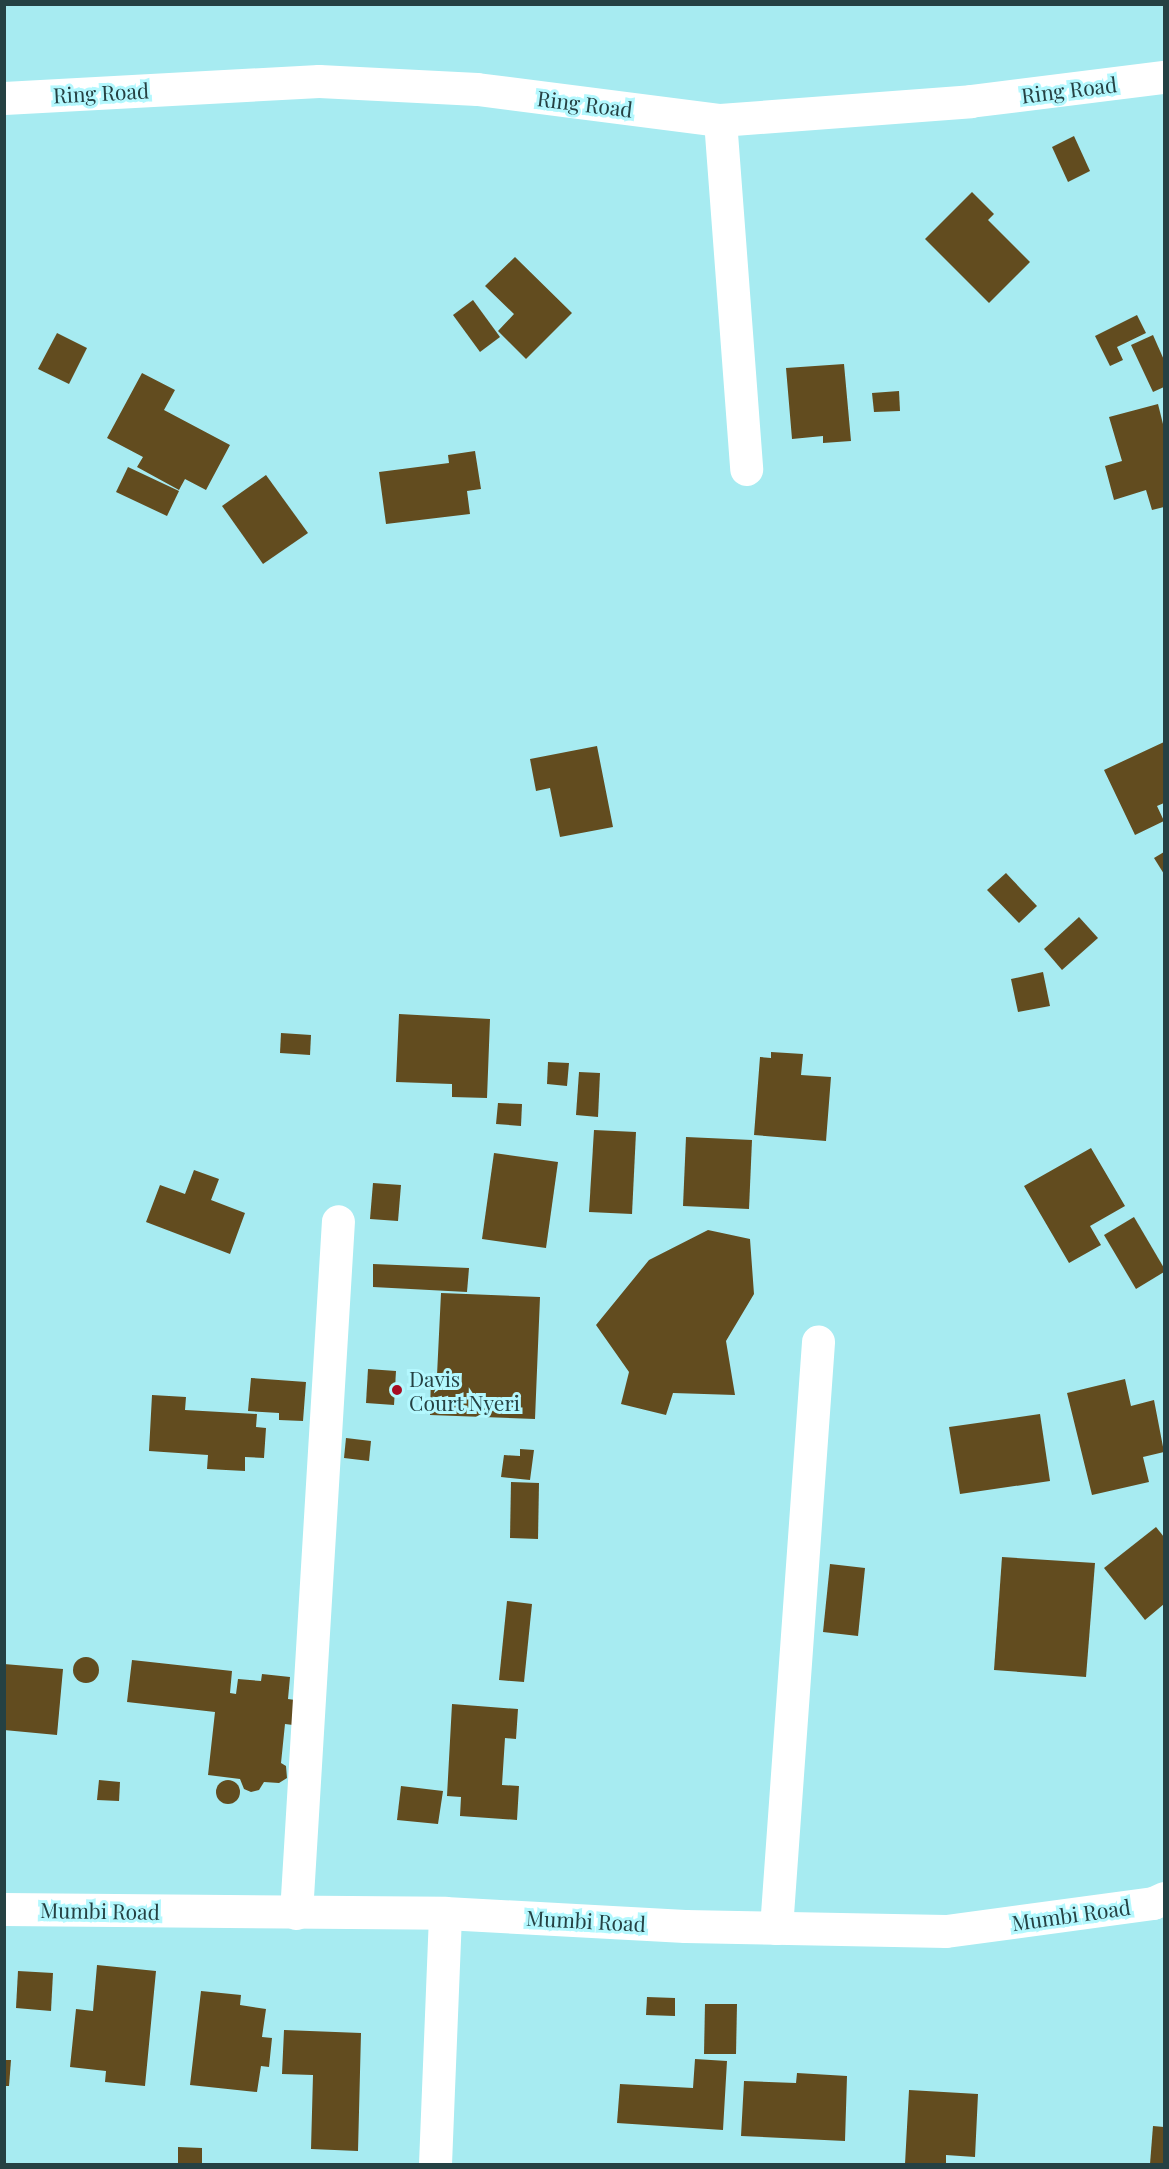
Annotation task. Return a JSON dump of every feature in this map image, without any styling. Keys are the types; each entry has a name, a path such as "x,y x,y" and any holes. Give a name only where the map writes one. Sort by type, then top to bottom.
{"street":[{"name":"Ring Road","path":"4,98 319,81 477,89 720,120 970,100 1164,77"},
{"path":"720,120 746,469"},
{"path":"296,1913 338,1221"},
{"path":"776,1928 818,1342"},
{"name":"Mumbi Road","path":"4,1909 445,1913 685,1926 946,1931 1153,1903 1164,1898"},
{"path":"435,2164 445,1913"}],"building":[{"path":"1074,136 1090,171 1068,182 1052,147"},
{"path":"972,192 994,214 988,220 1030,262 989,303 925,239"},
{"path":"515,257 572,313 526,359 498,331 514,314 485,286"},
{"path":"473,300 500,337 480,352 453,315"},
{"path":"1137,315 1146,333 1117,347 1123,360 1110,366 1095,336"},
{"path":"57,333 87,348 69,384 38,369"},
{"path":"1153,335 1164,360 1164,387 1153,392 1131,345"},
{"path":"844,364 851,441 823,443 823,436 792,439 786,368"},
{"path":"142,373 175,390 164,410 230,445 206,490 185,479 179,490 137,467 143,457 107,438"},
{"path":"899,391 900,411 874,412 872,393"},
{"path":"1158,404 1164,428 1164,507 1152,510 1146,490 1114,500 1105,466 1122,461 1109,417"},
{"path":"475,451 481,489 467,491 470,514 386,524 379,472 449,463 448,455"},
{"path":"128,467 179,491 167,516 116,492"},
{"path":"266,475 308,533 263,564 222,506"},
{"path":"1164,742 1164,803 1157,806 1164,821 1135,835 1104,770"},
{"path":"597,746 613,827 560,837 550,788 536,791 530,759"},
{"path":"1164,852 1164,874 1154,858"},
{"path":"1006,873 1037,906 1019,923 987,890"},
{"path":"1079,917 1098,938 1062,970 1044,949"},
{"path":"1043,972 1050,1006 1018,1012 1011,979"},
{"path":"399,1014 490,1019 487,1098 452,1097 452,1084 396,1082"},
{"path":"281,1033 311,1035 310,1055 280,1053"},
{"path":"771,1052 803,1054 801,1075 831,1077 826,1141 754,1135 760,1057 771,1058"},
{"path":"548,1062 569,1063 567,1086 547,1084"},
{"path":"579,1072 600,1073 598,1117 576,1115"},
{"path":"498,1103 522,1104 521,1126 496,1124"},
{"path":"594,1130 636,1132 632,1214 589,1212"},
{"path":"686,1137 752,1140 749,1209 683,1206"},
{"path":"1091,1148 1125,1206 1090,1226 1101,1245 1069,1263 1024,1186"},
{"path":"494,1153 558,1162 546,1248 482,1239"},
{"path":"194,1170 219,1179 211,1200 245,1213 230,1254 146,1222 160,1185 185,1194"},
{"path":"373,1183 401,1185 398,1221 370,1219"},
{"path":"1134,1217 1164,1268 1164,1272 1136,1289 1104,1235"},
{"path":"708,1230 750,1239 754,1294 726,1341 735,1395 673,1393 666,1415 621,1404 629,1372 596,1325 649,1260"},
{"path":"373,1264 469,1268 467,1292 373,1287"},
{"path":"441,1293 540,1297 535,1419 430,1415 431,1375 437,1375"},
{"path":"368,1369 396,1371 394,1405 366,1403"},
{"path":"251,1378 306,1382 303,1421 279,1420 279,1413 248,1411"},
{"path":"1125,1379 1131,1406 1154,1400 1164,1452 1143,1457 1149,1482 1092,1495 1067,1393"},
{"path":"152,1395 186,1397 185,1410 257,1414 256,1427 266,1428 264,1458 245,1457 245,1471 207,1469 208,1455 149,1451"},
{"path":"1040,1414 1050,1481 960,1494 949,1427"},
{"path":"346,1438 371,1441 369,1461 344,1458"},
{"path":"520,1449 534,1450 530,1480 501,1477 504,1455 520,1456"},
{"path":"511,1482 539,1483 538,1539 510,1538"},
{"path":"1156,1527 1164,1537 1164,1604 1145,1620 1104,1568"},
{"path":"1002,1557 1095,1563 1086,1677 994,1670"},
{"path":"830,1564 865,1568 858,1636 823,1632"},
{"path":"507,1601 532,1604 524,1682 499,1680"},
{"path":"86,1657 95,1661 99,1670 95,1679 86,1683 77,1679 73,1670 77,1661"},
{"path":"132,1660 232,1671 230,1693 236,1694 238,1679 261,1681 262,1674 290,1677 288,1699 295,1700 293,1725 285,1724 281,1763 286,1766 287,1778 279,1783 264,1782 259,1790 251,1792 244,1789 240,1779 208,1775 215,1712 127,1702"},
{"path":"4,1664 63,1669 57,1735 4,1730"},
{"path":"452,1704 518,1709 516,1739 505,1738 502,1785 519,1786 517,1820 460,1816 461,1797 447,1796"},
{"path":"99,1780 120,1782 119,1801 97,1800"},
{"path":"228,1780 237,1783 240,1792 237,1801 228,1804 219,1801 216,1792 219,1783"},
{"path":"401,1786 443,1791 438,1824 397,1820"},
{"path":"97,1965 156,1971 145,2086 105,2082 106,2071 70,2067 76,2009 93,2011"},
{"path":"18,1971 53,1973 51,2011 16,2008"},
{"path":"201,1991 241,1995 240,2005 266,2009 262,2037 272,2038 269,2067 261,2066 257,2092 190,2085"},
{"path":"647,1997 675,1998 675,2016 646,2015"},
{"path":"705,2004 737,2004 736,2054 704,2054"},
{"path":"284,2030 361,2033 358,2151 311,2149 313,2075 282,2074"},
{"path":"695,2059 727,2061 723,2130 617,2123 620,2084 693,2088"},
{"path":"4,2060 11,2060 9,2086 4,2086"},
{"path":"797,2073 847,2076 845,2141 741,2136 744,2081 796,2083"},
{"path":"909,2090 978,2094 975,2157 946,2155 946,2164 905,2164"},
{"path":"1153,2126 1164,2127 1164,2164 1150,2164"},
{"path":"178,2147 202,2148 202,2164 178,2164"}],"place":[{"name":"Davis Court Nyeri","path":"397,1390"}]}
